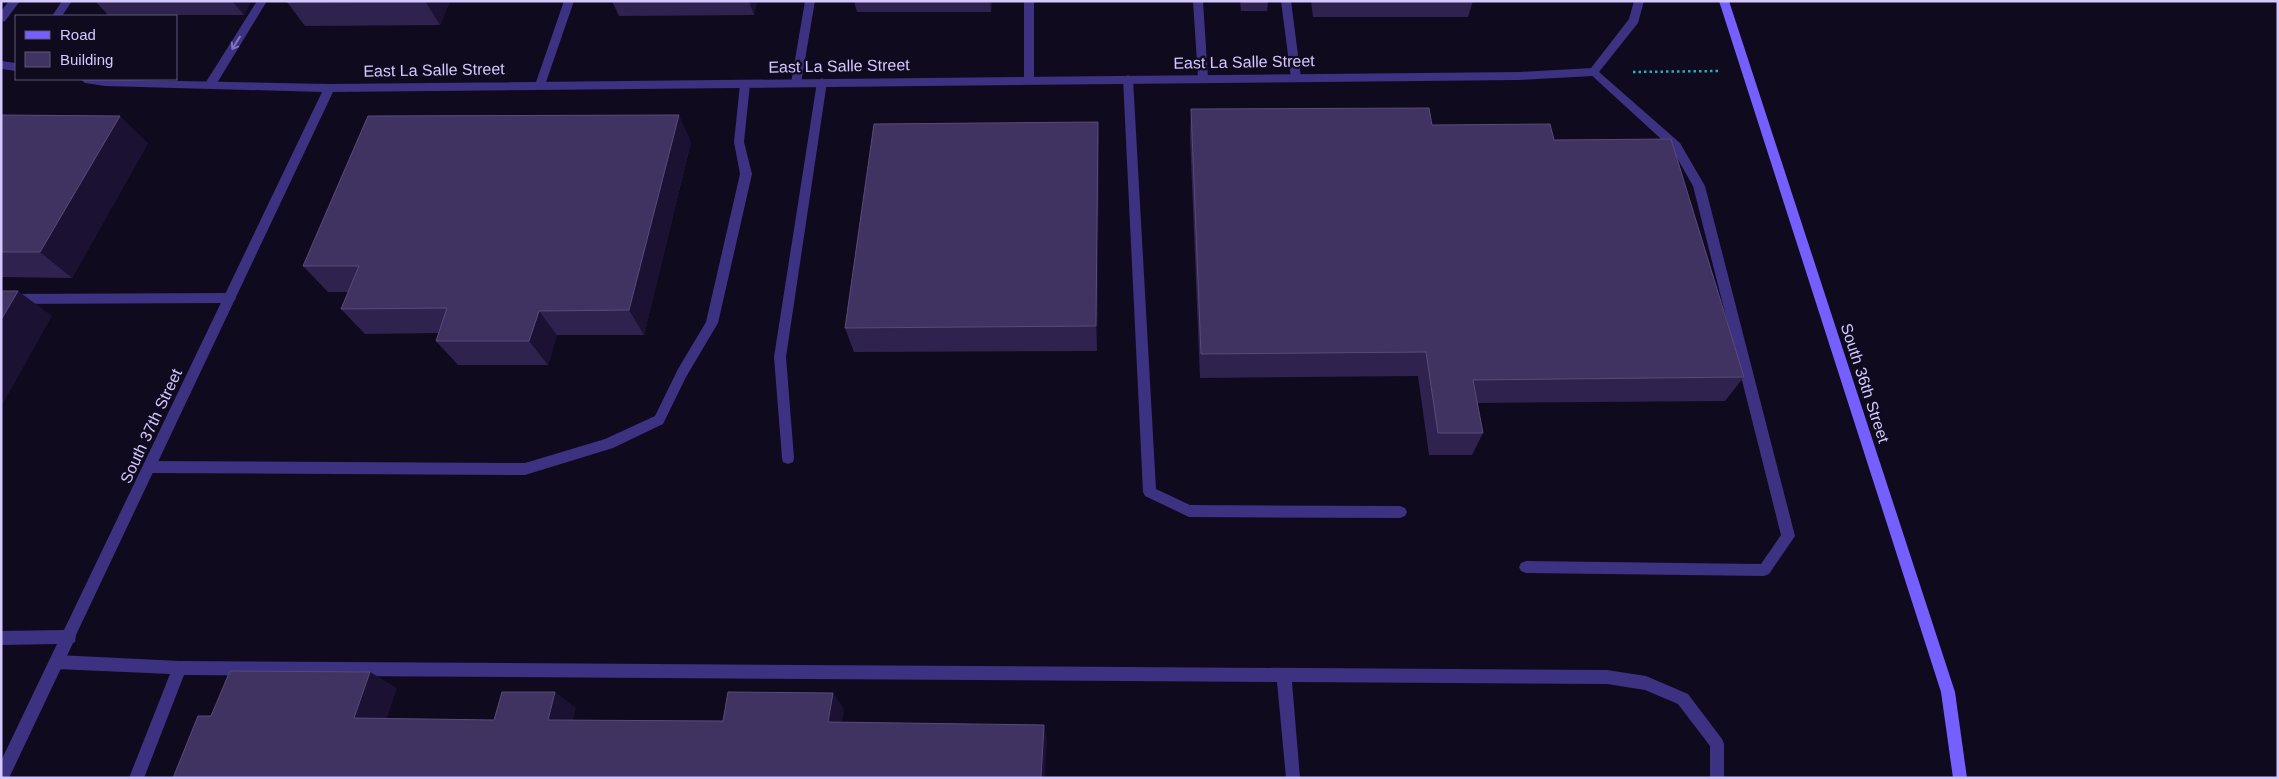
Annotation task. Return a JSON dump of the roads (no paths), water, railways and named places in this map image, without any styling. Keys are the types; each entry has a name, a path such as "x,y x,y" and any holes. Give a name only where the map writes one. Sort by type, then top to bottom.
{"street":[{"path":"1,18 15,1"},
{"path":"58,15 66,1"},
{"path":"210,85 262,1"},
{"path":"540,85 569,1"},
{"path":"796,83 810,1"},
{"path":"1029,80 1030,1"},
{"path":"1198,1 1203,78"},
{"path":"1286,1 1296,78"},
{"path":"1526,567 1764,570 1788,536 1699,186 1676,146 1593,72 1634,20 1639,1"},
{"name":"South 36th Street","path":"1724,1 1948,692 1960,778"},
{"path":"1,65 15,67"},
{"name":"East La Salle Street","path":"92,80 105,82 329,88 1519,76 1593,72"},
{"path":"1128,79 1150,492 1189,511 1400,512"},
{"path":"788,458 780,357 822,82"},
{"path":"150,467 525,468 608,444 659,420 682,373 712,323 746,174 739,142 745,84"},
{"name":"South 37th Street","path":"1,778 70,637 329,88"},
{"path":"1,299 230,298"},
{"path":"1,638 70,637"},
{"path":"58,662 180,668 1607,677 1646,683 1684,699 1717,744 1717,778"},
{"path":"136,778 180,668"},
{"path":"1284,674 1293,778"}]}
